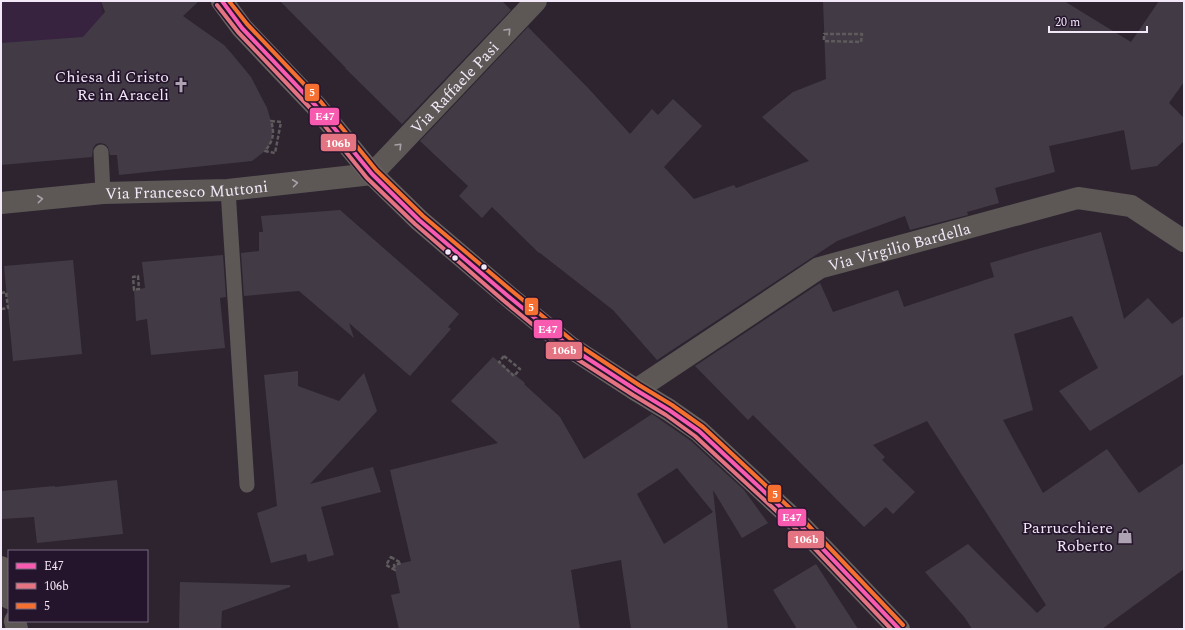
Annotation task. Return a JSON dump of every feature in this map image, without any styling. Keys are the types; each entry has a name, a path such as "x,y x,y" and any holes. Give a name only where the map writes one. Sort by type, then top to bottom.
{"main road":[{"path":"222,1 242,28 316,106 372,174 437,236 570,348 669,410 699,431 802,527 899,629"}],"street":[{"name":"Via Raffaele Pasi","path":"372,174 536,1"},
{"name":"Via Francesco Muttoni","path":"1,203 103,193 228,190 372,174"},
{"name":"Via Virgilio Bardella","path":"636,390 819,268 1078,198 1131,206 1184,240"},
{"path":"1,567 8,594"}],"lane":[{"path":"100,152 103,193"},
{"path":"228,190 248,485"}],"path":[{"path":"824,34 862,34 861,42 824,41 824,34"},
{"path":"271,121 281,122 275,153 265,152 271,143 273,128 271,121"},
{"path":"138,276 139,289 134,290 133,277 138,276"},
{"path":"1,293 6,292 8,308 1,309"},
{"path":"504,356 520,369 514,376 499,362 504,356"},
{"path":"391,557 401,563 394,565 395,570 386,565 391,557"}],"shaded area":[{"path":"1,1 101,1 118,139 1,152"}],"building":[{"name":"Chiesa di Cristo Re in Araceli","path":"101,1 199,1 183,16 224,45 251,77 267,108 273,128 271,143 265,151 252,161 119,175 117,155 110,155 108,147 105,144 100,143 96,144 93,148 92,157 1,165 1,43 83,37 105,12"},
{"path":"280,1 502,1 511,10 402,124"},
{"path":"823,1 1064,1 1131,42 1159,1 1184,1 1184,82 1169,103 1184,118 1184,141 1157,166 1131,170 1124,130 1049,146 1055,172 995,188 999,203 967,212 968,215 910,230 905,216 837,241 657,360 613,310 539,253 492,207 482,218 459,196 468,186 420,141 528,27 589,89 630,134 652,109 658,115 673,99 702,126 664,167 694,199 734,185 736,188 809,161 762,117 793,92 826,79"},
{"path":"340,210 459,314 448,327 451,329 410,376 349,323 354,338 299,291 244,296 241,253 259,251 259,232 263,232 261,216"},
{"path":"1101,232 1124,319 1148,298 1172,324 1184,316 1184,374 1090,431 1059,391 1098,368 1072,316 1014,334 1033,410 1003,420 1043,493 1107,449 1139,493 1184,463 1184,569 1102,629 972,629 965,618 925,572 968,544 1037,613 1046,605 927,421 873,445 885,457 882,460 915,492 893,514 886,507 864,527 753,415 748,420 695,366 820,283 833,312 898,290 904,307 994,277 990,263"},
{"path":"223,255 226,297 220,298 225,348 151,355 147,319 136,321 134,290 145,288 142,262"},
{"path":"73,260 82,354 13,361 4,266"},
{"path":"493,357 525,383 524,384 560,417 584,459 652,414 691,441 744,490 768,523 742,538 713,490 728,629 631,629 621,560 571,570 580,629 399,629 391,595 400,593 394,565 411,561 390,470 498,443 451,401","holes":["677,468 713,512 664,544 637,494"]},
{"path":"298,371 298,386 339,401 364,373 377,411 310,484 373,467 381,492 321,507 334,555 308,562 306,554 271,563 257,513 277,506 264,375"},
{"path":"117,480 123,534 37,543 34,517 1,519 1,491"},
{"path":"816,564 858,629 797,629 773,590"},
{"path":"180,582 290,585 290,587 222,611 221,629 179,629"}],"transit line":[{"name":"E47","path":"222,1 242,28 316,106 372,174 419,220 570,347 669,410 699,431 802,527 899,629"},
{"name":"5","path":"229,1 247,24 321,102 376,170 423,216 574,342 672,405 703,427 806,523 903,625"},
{"name":"106b","path":"217,5 238,32 312,110 367,178 415,224 566,352 666,415 695,436 798,531 891,629"}],"place":[{"name":"Chiesa di Cristo Re in Araceli","path":"181,85"},
{"name":"Parrucchiere Roberto","path":"1125,536"}]}
